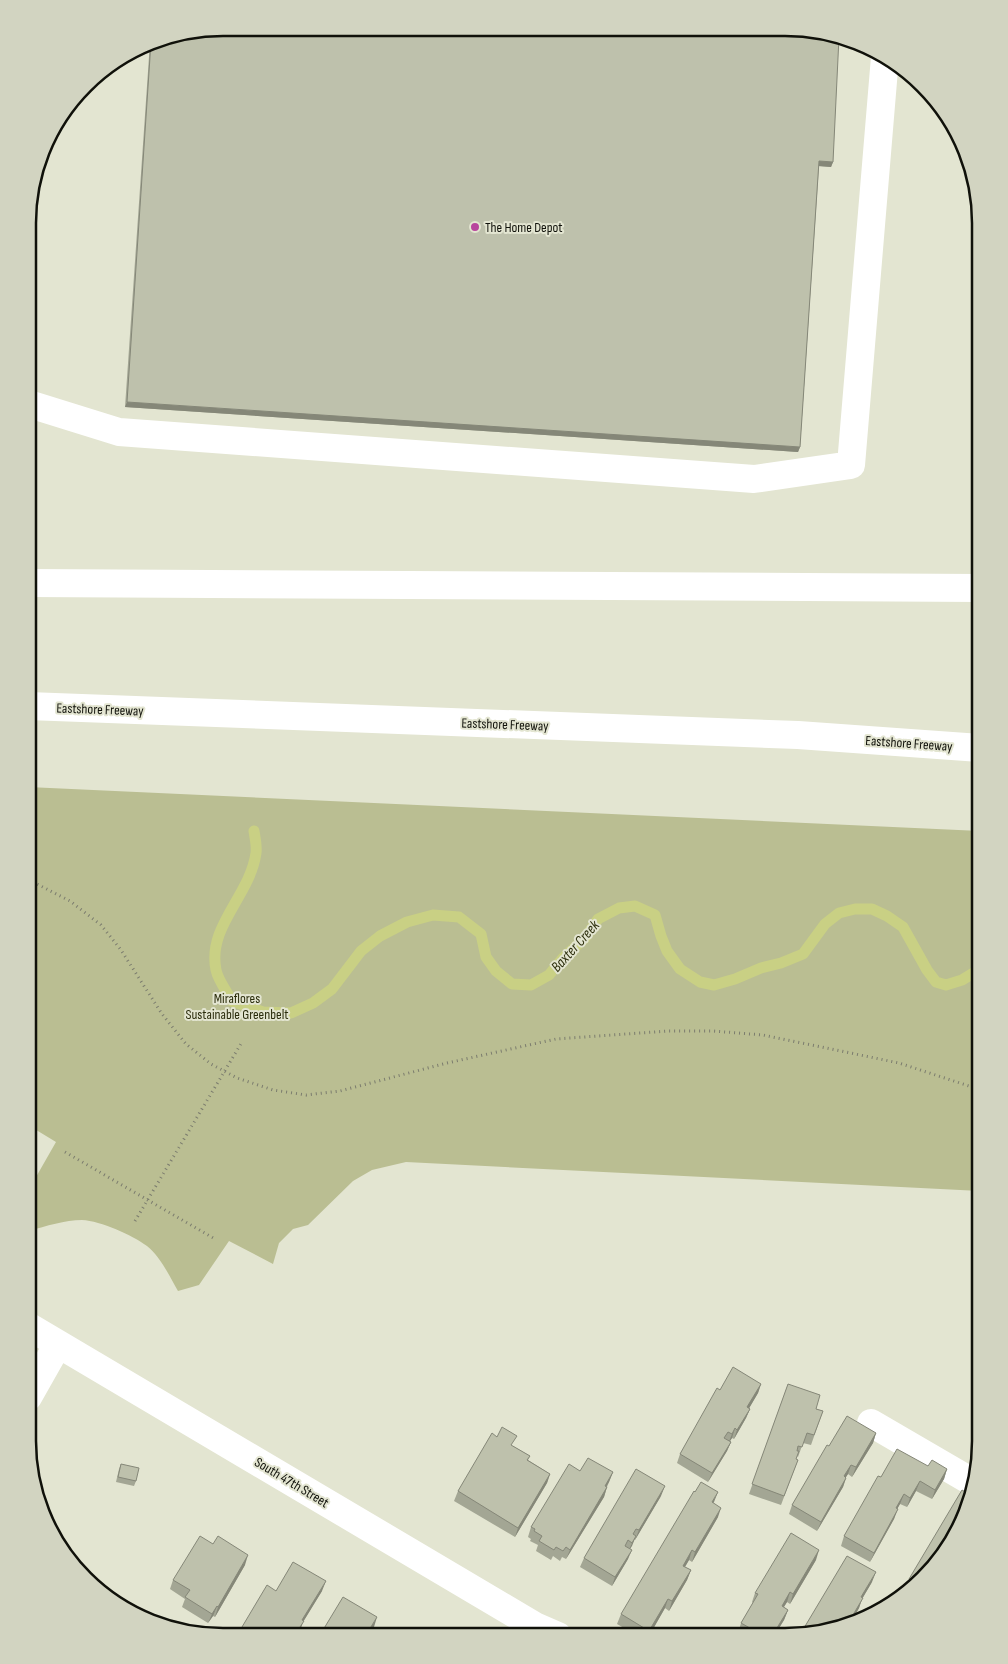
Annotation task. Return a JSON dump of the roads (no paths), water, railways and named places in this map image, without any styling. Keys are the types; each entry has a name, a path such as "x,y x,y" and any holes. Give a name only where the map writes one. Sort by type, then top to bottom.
{"main road":[{"path":"36,406 119,432 694,475 754,479 852,465 884,65"},
{"path":"36,583 972,588"},
{"name":"Eastshore Freeway","path":"36,706 798,735 972,747"},
{"name":"South 47th Street","path":"36,1331 541,1628"},
{"path":"36,1382 58,1344"},
{"path":"871,1423 967,1479"}],"waterway":[{"name":"Baxter Creek","path":"254,831 256,850 252,869 223,925 215,954 217,974 232,1001 263,1012 291,1013 313,1003 332,989 361,951 380,936 407,922 433,915 459,917 481,934 486,957 496,971 512,984 531,985 549,975 563,958 585,938 598,919 619,908 635,906 655,915 667,951 680,969 700,982 714,985 803,954 825,924 839,913 855,909 872,909 903,927 927,970 936,982 946,985 962,980 972,974"}],"place":[{"name":"The Home Depot","path":"475,227"}],"park label":[{"name":"Miraflores Sustainable Greenbelt","path":"237,1006"}]}
